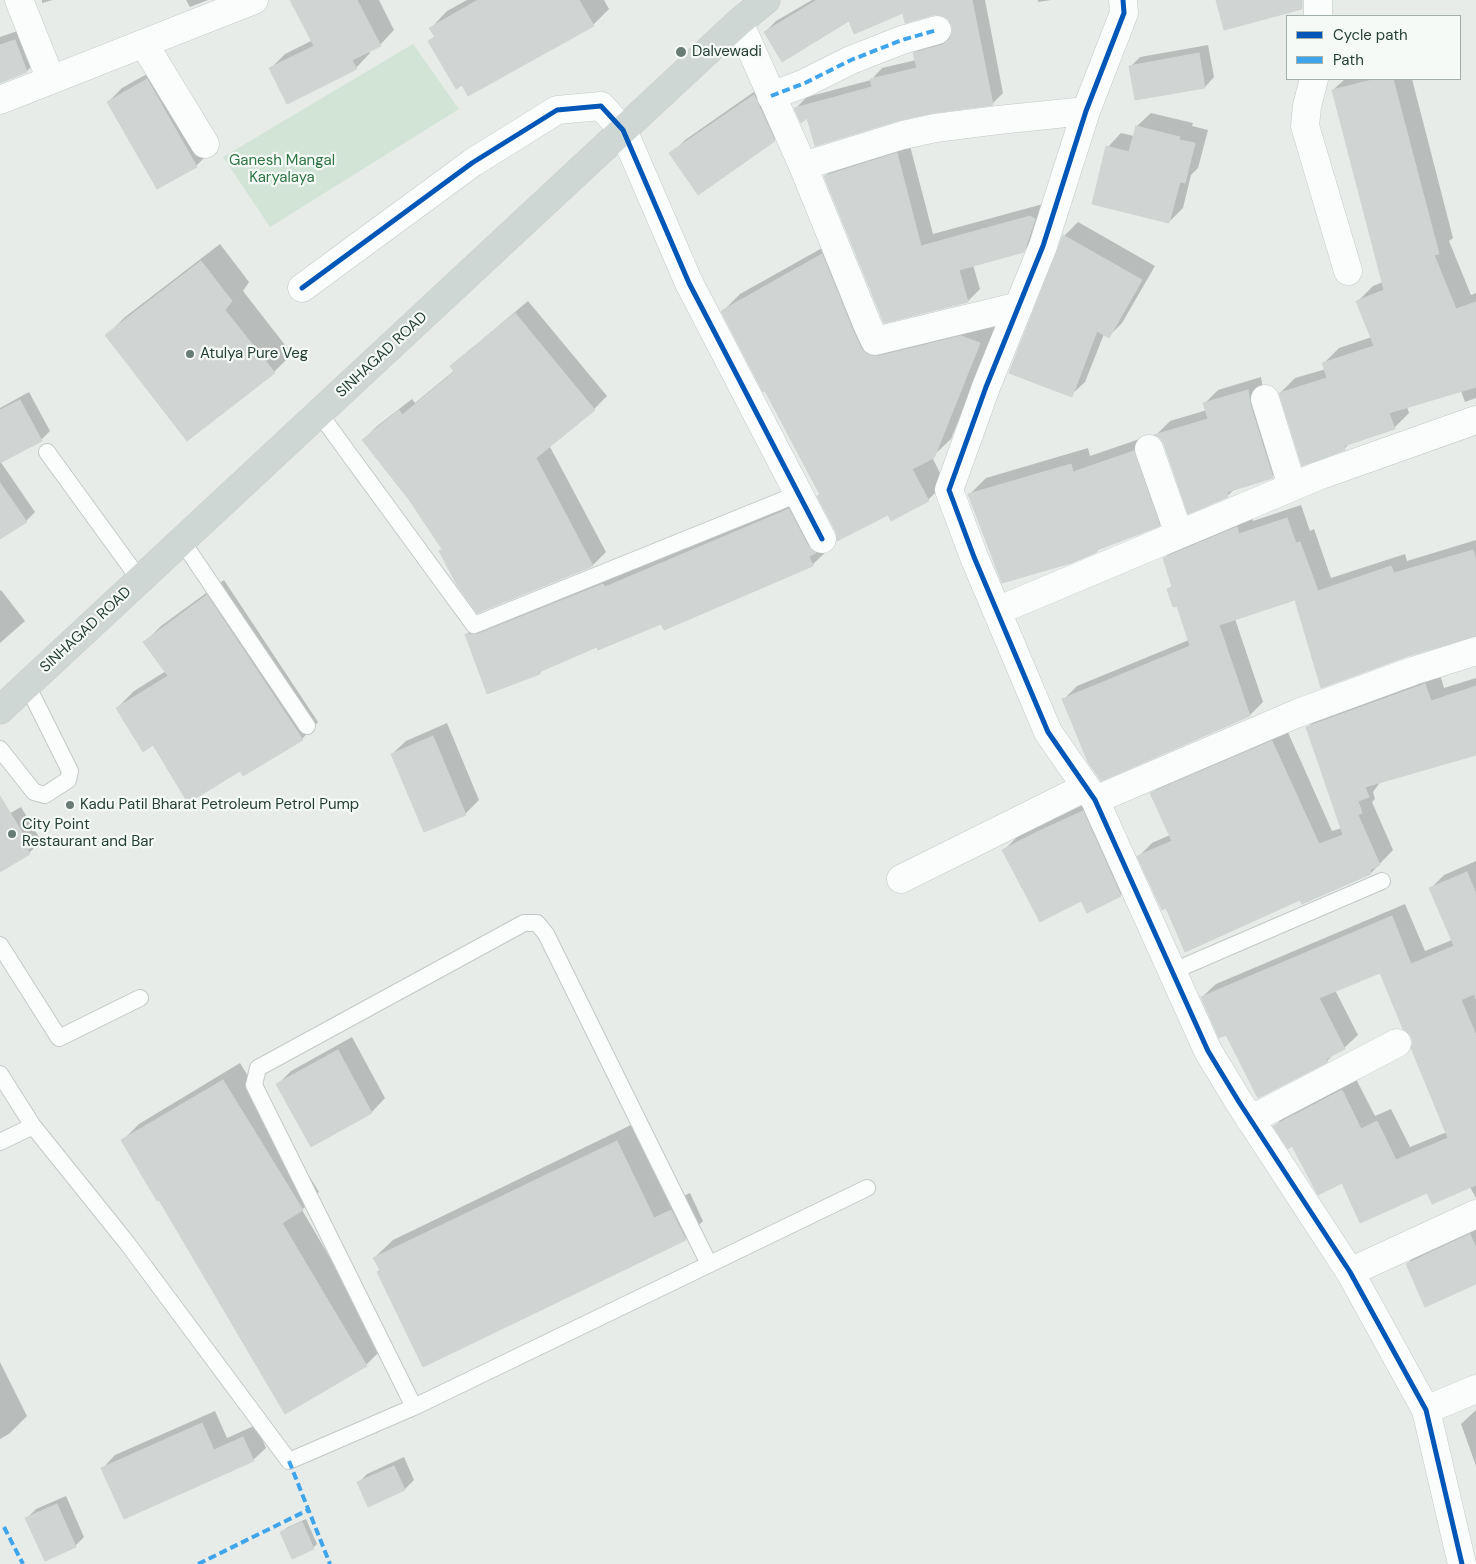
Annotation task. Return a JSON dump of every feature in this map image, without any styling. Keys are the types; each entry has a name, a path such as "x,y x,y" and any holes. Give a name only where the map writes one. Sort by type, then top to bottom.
{"main road":[{"name":"SINHAGAD ROAD","path":"0,710 752,8"}],"street":[{"path":"19,0 51,80"},
{"path":"0,100 254,0"},
{"path":"1123,0 1124,14 1086,111 1043,246 986,387 949,490 1048,732 1090,794 1208,1051 1250,1120 1350,1272 1426,1410 1462,1564"},
{"path":"1318,0 1318,15"},
{"path":"752,8 772,96 875,340 1019,306"},
{"path":"772,96 805,83 851,60 902,40 937,30"},
{"path":"144,44 204,144"},
{"path":"1314,80 1307,106 1305,126 1348,272"},
{"path":"302,288 472,163 557,110 601,106 623,130 689,283 822,539"},
{"path":"803,166 902,135 935,128 1086,111"},
{"path":"1265,398 1292,486"},
{"path":"998,611 1292,486 1476,420"},
{"path":"1150,449 1178,534"},
{"path":"901,879 1090,794 1298,713 1413,671 1476,651"},
{"path":"1250,1120 1397,1043"},
{"path":"1350,1272 1476,1214"},
{"path":"1426,1410 1476,1389"}],"lane":[{"path":"319,413 474,625 798,494"},
{"path":"47,452 140,580"},
{"path":"182,541 306,726"},
{"path":"0,749 34,792 46,795 68,780 70,771 27,686"},
{"path":"1172,972 1382,881"},
{"path":"414,1407 254,1085 258,1068 524,923 537,923 546,934 709,1264"},
{"path":"0,945 59,1038 140,998"},
{"path":"0,1074 33,1126 127,1243 289,1461 414,1407 866,1188"},
{"path":"0,1142 33,1126"}],"green space":[{"name":"Ganesh Mangal Karyalaya","path":"413,44 459,109 270,227 223,157"}],"building":[{"path":"290,0 357,0 381,46 352,60 357,69 287,104 269,68 314,46"},
{"path":"478,0 579,0 594,26 468,96 462,85 456,89 428,41 435,37 429,28"},
{"path":"817,0 972,0 993,105 933,113 900,120 815,146 807,118 801,123 794,108 872,87 870,79 917,68 913,53 942,45 949,40 952,33 952,26 948,19 940,15 933,15 905,23 903,13 854,34 849,21 782,62 764,32"},
{"path":"1216,0 1302,0 1302,9 1224,30"},
{"path":"15,40 27,72 0,83 0,45"},
{"path":"1199,53 1205,88 1135,100 1129,66"},
{"path":"147,79 197,167 157,189 107,102"},
{"path":"1372,80 1393,80 1439,254 1434,255 1456,309 1476,302 1476,387 1389,413 1395,429 1344,446 1345,450 1302,466 1279,393 1327,378 1322,363 1374,346 1356,301 1384,290 1332,90"},
{"path":"754,95 775,141 698,195 669,153"},
{"path":"1136,126 1180,137 1179,140 1195,143 1185,183 1180,182 1169,223 1092,204 1106,146 1129,152"},
{"path":"897,153 921,246 1030,216 1035,219 1024,252 959,270 968,302 884,323 824,176"},
{"path":"1063,235 1142,280 1109,338 1097,331 1072,397 1009,373"},
{"path":"822,254 854,333 861,348 866,353 872,356 879,356 961,336 980,343 934,458 912,469 929,501 891,521 888,515 837,541 836,532 817,496 820,495 721,311"},
{"name":"Atulya Pure Veg","path":"201,261 232,301 225,310 275,373 187,441 105,335"},
{"path":"515,313 595,410 536,458 593,566 477,613 457,585 439,551 442,549 410,501 362,440 399,410 402,415 454,372 450,366"},
{"path":"1248,390 1250,404 1273,478 1227,492 1228,497 1188,514 1164,444 1159,437 1154,435 1208,419 1203,403"},
{"path":"20,400 42,441 0,463 0,410"},
{"path":"1134,451 1160,526 1097,550 1097,552 1071,563 1002,583 968,494 1071,464 1073,472"},
{"path":"0,483 27,522 0,539"},
{"path":"789,509 808,546 816,553 809,556 813,566 664,630 661,624 598,650 597,647 539,672 540,674 487,694 465,634 478,634 603,584 605,587"},
{"path":"1287,518 1296,543 1300,542 1318,591 1391,566 1394,573 1473,550 1476,561 1476,636 1408,656 1321,688 1295,600 1219,625 1250,716 1101,781 1088,762 1062,699 1190,646 1177,606 1173,607 1167,589 1172,587 1163,558 1237,527 1239,534"},
{"path":"207,595 303,740 243,776 240,771 188,803 153,745 143,752 116,708 168,676 143,642"},
{"path":"1425,684 1431,701 1476,686 1476,755 1365,787 1369,797 1358,801 1362,813 1358,815 1380,865 1370,870 1371,874 1302,904 1300,900 1185,952 1166,908 1162,910 1137,856 1172,841 1150,793 1272,741 1319,844 1343,835 1306,727"},
{"path":"433,736 466,815 424,832 391,754"},
{"name":"City Point Restaurant and Bar","path":"0,796 31,847 27,849 30,854 0,872"},
{"path":"1083,811 1121,896 1087,913 1081,901 1040,922 1002,850"},
{"path":"1467,872 1476,894 1476,999 1474,994 1461,1000 1476,1035 1476,1185 1432,1204 1427,1193 1360,1223 1342,1183 1318,1195 1292,1146 1288,1149 1273,1126 1342,1090 1361,1129 1377,1121 1396,1160 1448,1138 1411,1048 1413,1043 1411,1036 1403,1029 1380,973 1319,998 1345,1049 1326,1059 1328,1062 1258,1098 1226,1035 1219,1038 1201,997 1392,916 1411,964 1454,946 1429,888"},
{"path":"338,1050 372,1113 311,1147 276,1084"},
{"path":"223,1080 303,1210 282,1223 367,1366 285,1414 159,1200 157,1201 121,1140"},
{"path":"617,1141 654,1218 671,1210 686,1240 423,1367 377,1272 380,1270 373,1258"},
{"path":"1470,1234 1476,1248 1476,1284 1425,1307 1406,1264"},
{"path":"202,1423 214,1450 243,1437 254,1461 124,1519 101,1468"},
{"path":"394,1466 405,1490 368,1507 357,1482"},
{"path":"57,1504 76,1547 45,1561 25,1518"},
{"path":"302,1522 314,1549 292,1559 280,1532"}],"marked path":[{"path":"771,96 805,83 851,60 902,40 937,30"},
{"path":"289,1461 330,1564"},
{"path":"198,1564 308,1510"},
{"path":"4,1527 23,1564"}],"cycle path":[{"path":"1123,0 1124,13 1086,111 1043,246 986,387 949,490 974,557 1048,732 1095,800 1208,1051 1350,1272 1426,1410 1462,1564"},
{"path":"302,288 472,163 557,110 601,106 623,130 689,283 822,539"}],"place":[{"name":"Dalvewadi","path":"681,52"},
{"name":"Atulya Pure Veg","path":"190,354"},
{"name":"Kadu Patil Bharat Petroleum Petrol Pump","path":"70,805"},
{"name":"City Point Restaurant and Bar","path":"12,834"}]}
